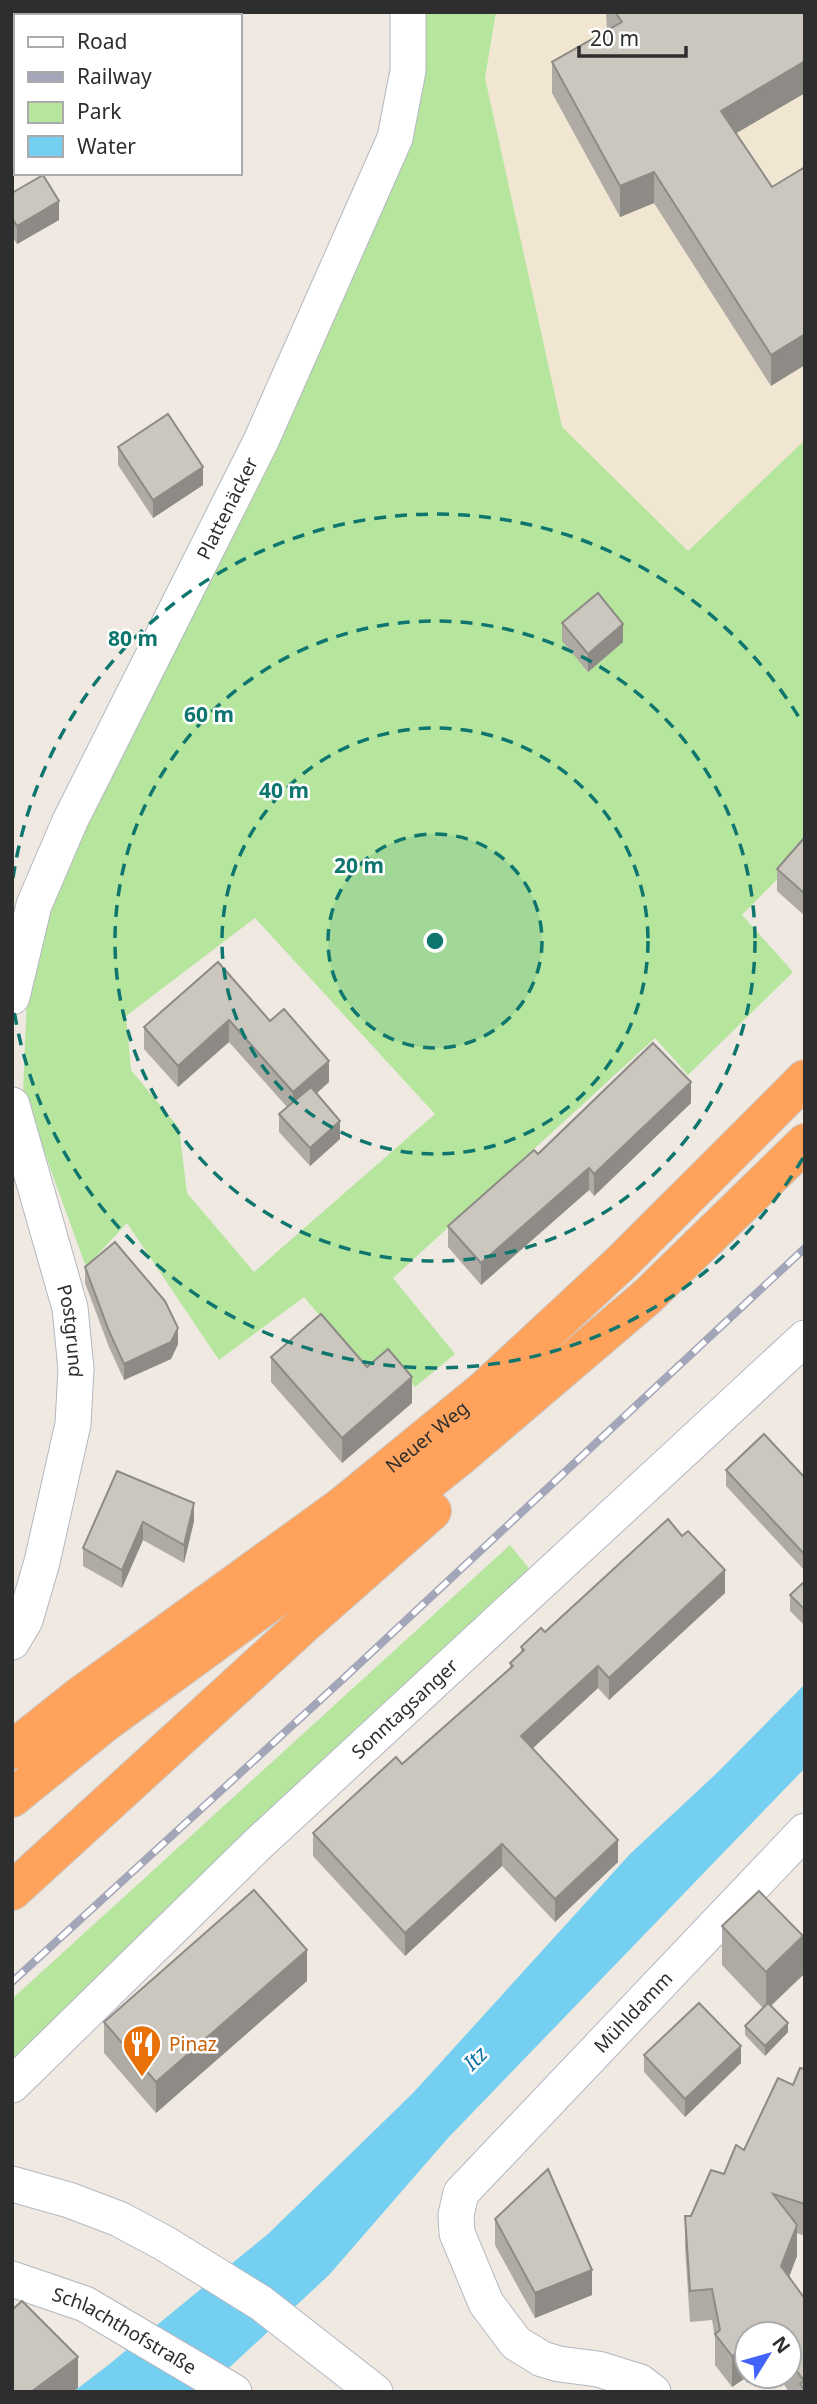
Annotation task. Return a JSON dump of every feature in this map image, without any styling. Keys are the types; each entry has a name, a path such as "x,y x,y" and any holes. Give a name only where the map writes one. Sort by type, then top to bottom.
{"highway":[{"name":"Neuer Weg","path":"12,1750 80,1696 341,1507 484,1390 623,1261 805,1079"},
{"name":"Neuer Weg","path":"12,1798 106,1722 362,1535 458,1458 648,1296 805,1143"},
{"path":"12,1891 304,1623 587,1375 648,1296"}],"street":[{"name":"Plattenäcker","path":"12,997 34,905 70,821 261,441 395,138 408,71 408,12"},
{"name":"Postgrund","path":"12,1105 71,1308 76,1369 73,1424 42,1562 25,1620 12,1642"},
{"name":"Sonntagsanger","path":"12,2085 257,1845 805,1338"},
{"name":"Mühldamm","path":"653,2392 640,2382 598,2369 542,2359 516,2343 486,2303 457,2233 456,2215 461,2193 805,1831"},
{"path":"12,2184 69,2200 119,2219 164,2243 261,2303 371,2388"},
{"name":"Schlachthofstraße","path":"12,2279 85,2304 234,2392"}],"shaded area":[{"path":"496,12 805,12 805,440 688,551 562,427 485,78"}],"green space":[{"path":"418,12 496,12 485,78 562,427 688,551 805,440 805,851 742,915 793,972 688,1075 655,1038 393,1278 455,1354 415,1387 388,1357 368,1373 304,1297 219,1360 127,1223 86,1267 23,1093 29,948 416,124","holes":["255,918 435,1114 254,1272 187,1193 179,1128 131,1070 126,1016"]},
{"path":"510,1545 532,1572 12,2060 12,1999"}],"water":[{"name":"Itz","path":"805,1684 805,1768 448,2138 329,2275 203,2392 73,2392 268,2234 413,2093 630,1854 718,1772"}],"building":[{"path":"615,12 805,12 805,61 721,111 772,187 805,167 805,334 771,355 654,172 620,186 552,62 622,22"},
{"path":"43,175 59,201 17,226 12,218 12,193"},
{"path":"168,414 203,467 153,500 118,447"},
{"path":"598,593 623,624 588,654 562,623"},
{"path":"805,837 805,894 777,869"},
{"path":"218,962 270,1021 284,1009 329,1061 293,1092 229,1020 178,1066 144,1027"},
{"path":"653,1043 691,1082 594,1174 589,1168 481,1263 448,1226 534,1150 538,1154"},
{"path":"311,1087 340,1121 310,1148 279,1114"},
{"path":"115,1242 165,1301 178,1328 171,1342 124,1364 85,1267"},
{"path":"321,1314 367,1367 388,1349 412,1377 342,1438 271,1357"},
{"path":"764,1434 805,1478 805,1555 726,1470"},
{"path":"117,1471 194,1503 184,1545 143,1522 122,1570 83,1548"},
{"path":"668,1519 682,1536 688,1531 725,1570 609,1678 598,1666 521,1736 618,1840 555,1899 502,1844 405,1933 313,1833 396,1757 402,1764 513,1666 510,1663 524,1650 521,1647 541,1628 545,1632"},
{"path":"805,1581 805,1610 790,1595"},
{"path":"254,1890 307,1950 156,2082 104,2022"},
{"path":"759,1891 803,1936 766,1972 722,1926"},
{"path":"699,2003 741,2046 685,2099 644,2055"},
{"path":"768,2003 788,2023 765,2046 745,2026"},
{"path":"800,2068 805,2069 805,2204 773,2194 797,2225 781,2266 805,2299 805,2390 803,2320 733,2320 732,2356 715,2334 720,2330 712,2289 690,2291 685,2216 691,2216 711,2170 724,2174 736,2145 744,2150 778,2078 793,2085"},
{"path":"548,2169 592,2270 535,2293 495,2219"},
{"path":"22,2301 78,2357 31,2392 12,2392 12,2310"}],"railway":[{"path":"12,1982 343,1679 805,1248"}],"place":[{"name":"Pinaz","path":"142,2078"}]}
